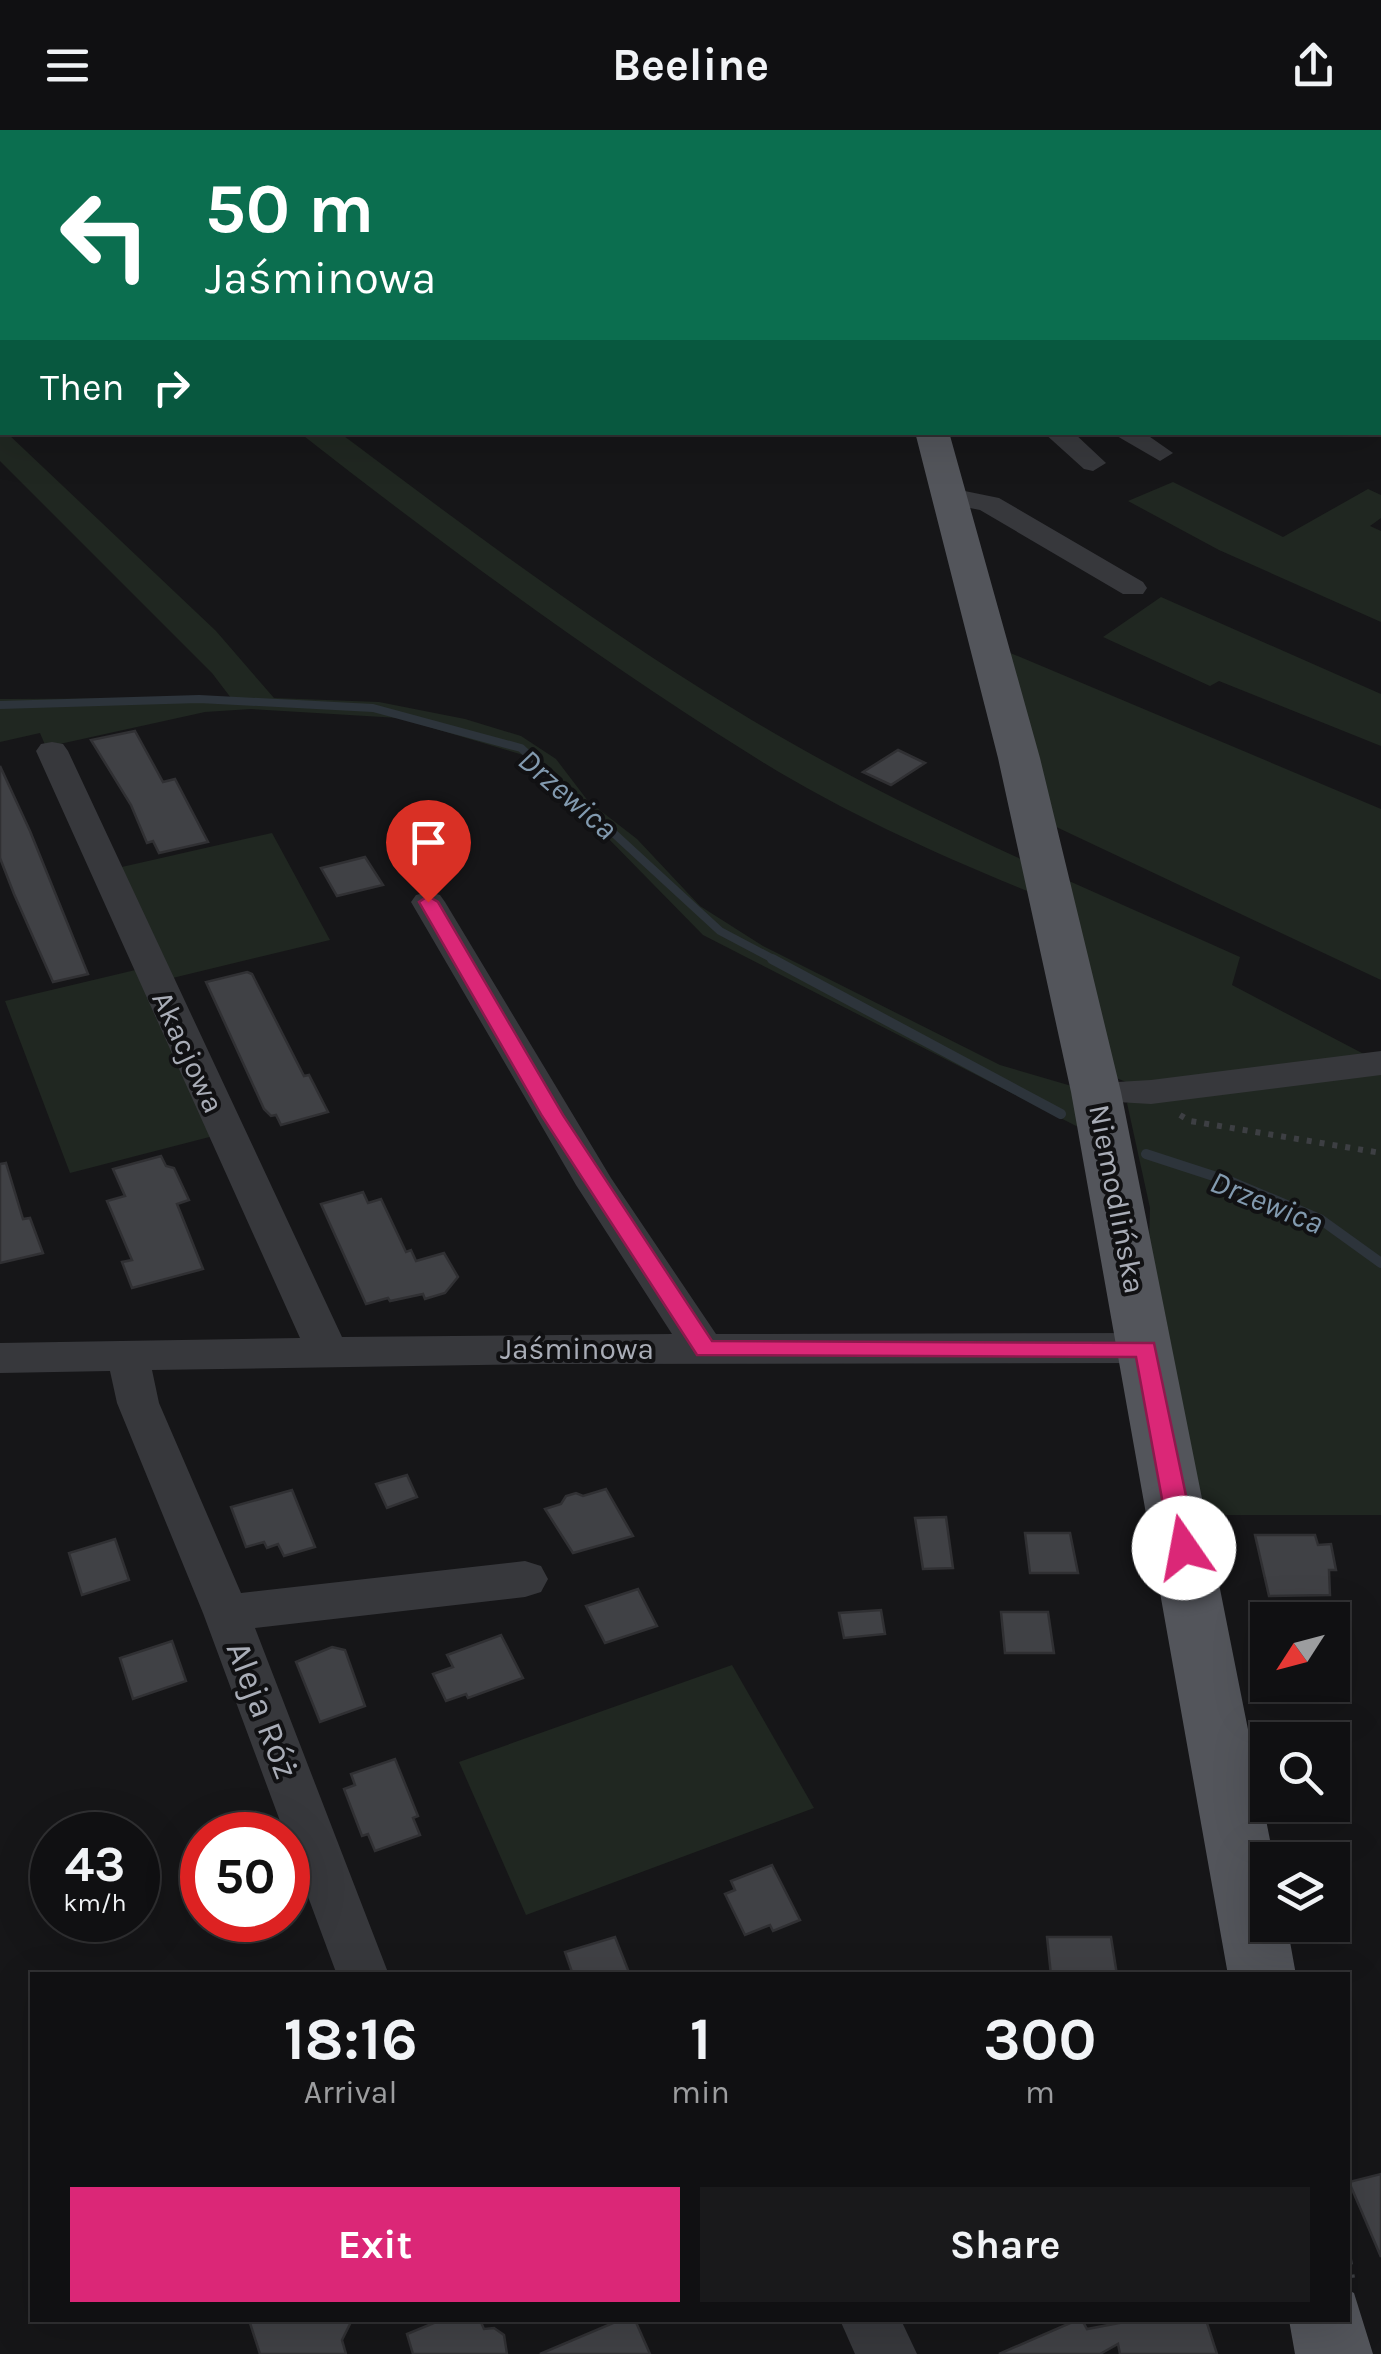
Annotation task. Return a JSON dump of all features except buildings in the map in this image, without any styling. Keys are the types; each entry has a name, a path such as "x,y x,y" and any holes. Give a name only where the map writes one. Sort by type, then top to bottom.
{"main road":[{"name":"Niemodlińska","path":"933,435 1019,758 1118,1092 1146,1348 1261,1972"},
{"path":"1328,2322 1334,2354"}],"street":[{"path":"1060,435 1093,462"},
{"path":"1128,435 1160,454"},
{"path":"950,496 988,504 1133,588"},
{"name":"Akacjowa","path":"52,751 327,1352"},
{"path":"428,902 553,1116 706,1349"},
{"path":"1118,1092 1381,1063"},
{"name":"Jaśminowa","path":"0,1358 327,1352 1146,1348"},
{"name":"Aleja Róż","path":"128,1357 138,1403 226,1613 362,1972"},
{"name":"Aleja Róż","path":"226,1613 525,1580"},
{"path":"870,2322 886,2354"}],"path":[{"path":"1118,1092 1190,1121 1381,1153"}],"shaded area":[{"path":"0,435 9,435 216,631 274,698 379,702 465,719 521,736 556,759 588,801 637,839 700,906 763,946 1000,1065 1075,1087 1084,1130 703,935 600,830 563,801 537,759 399,718 251,709 205,712 46,747 40,733 0,742 0,699 231,698 212,673 0,461"},
{"path":"303,435 343,435 585,612 798,747 985,842 1240,957 1232,985 1381,1063 1381,1515 1177,1515 1146,1348 1150,1208 1127,1103 1150,1092 1114,1077 1052,901 895,833 781,773 631,676"},
{"path":"1173,482 1283,537 1368,489 1381,495 1381,518 1370,526 1381,531 1381,622 1219,550 1128,501"},
{"path":"1161,597 1381,694 1381,746 1219,681 1210,686 1103,637"},
{"path":"989,644 1381,809 1381,980 1033,816"},
{"path":"272,833 330,940 156,982 225,1133 70,1173 5,1001 148,967 104,871"},
{"path":"732,1665 814,1808 526,1915 459,1762"}],"waterway":[{"name":"Drzewica","path":"0,705 199,699 373,708 521,748 720,931 777,961"},
{"name":"Drzewica","path":"772,959 1061,1114"},
{"name":"Drzewica","path":"1146,1154 1232,1182 1320,1219 1381,1263"}],"route":[{"path":"428,902 553,1116 706,1349 1146,1348 1184,1548"}]}
